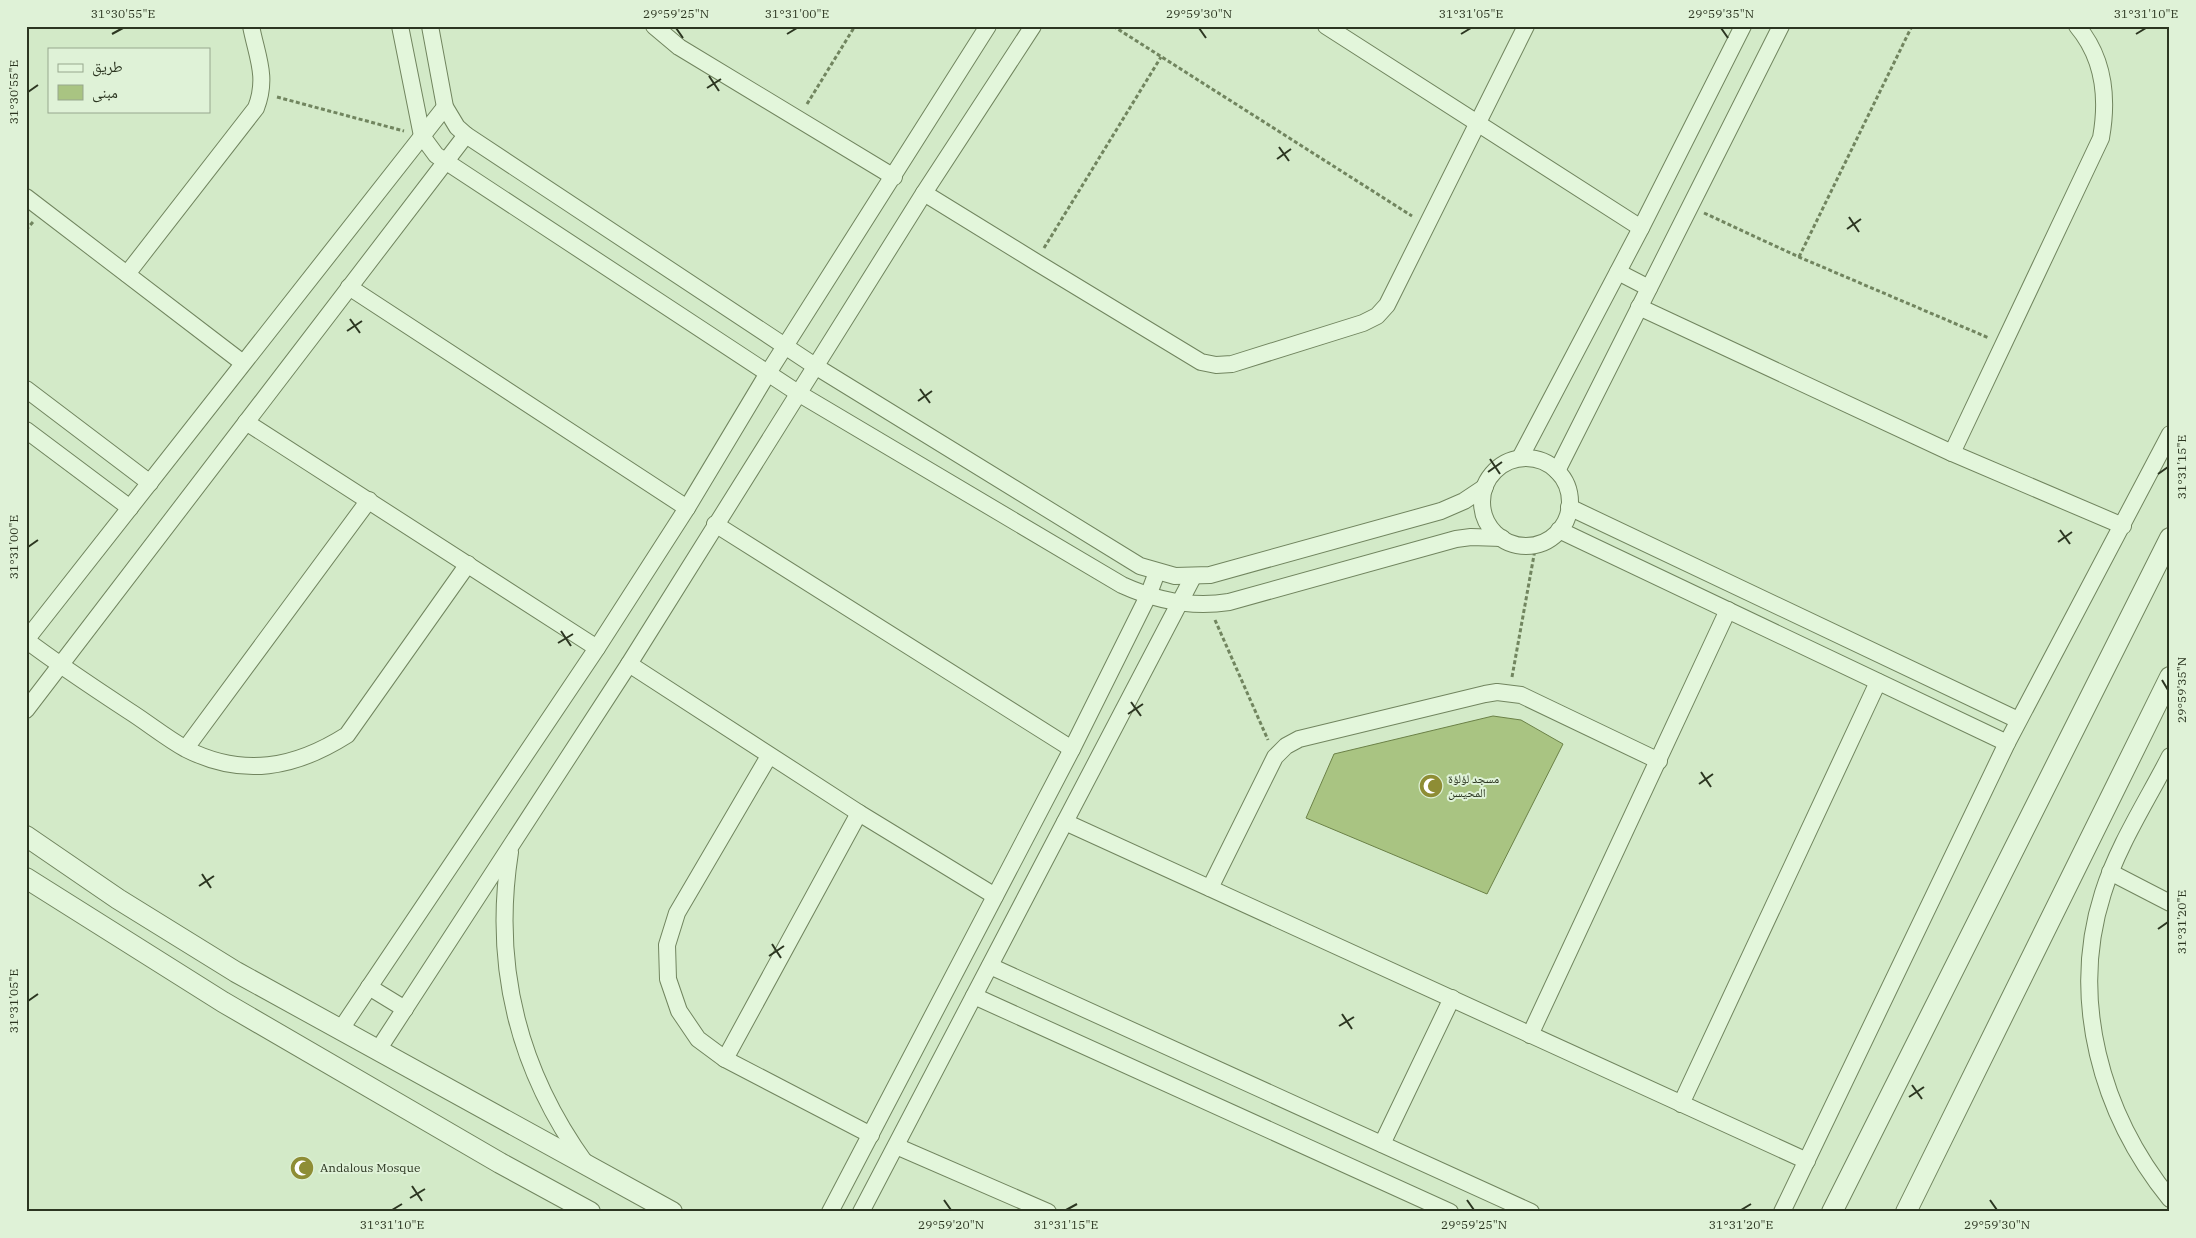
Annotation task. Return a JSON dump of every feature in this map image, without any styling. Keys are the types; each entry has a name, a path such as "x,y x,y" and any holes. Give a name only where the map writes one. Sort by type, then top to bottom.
{"street":[{"path":"127,274 256,108 262,93 263,77 251,26"},
{"path":"400,26 422,136 436,155 798,393 1109,578 1148,596 1178,603 1209,605 1229,602 1456,539 1471,537 1502,538 1524,546 1536,544 1553,536 1559,530 1566,519 1570,507 1567,488 1557,472 1544,462 1520,458 1508,462 1490,476 1482,498 1485,515 1493,530 1502,538"},
{"path":"430,26 444,107 450,118 466,135 785,347 1124,558 1157,572 1193,577 1228,571 1441,510 1464,501 1485,487"},
{"path":"654,26 679,47 894,177"},
{"path":"341,1029 597,648 687,508 768,373 988,26"},
{"path":"378,1050 629,664 924,192 1032,26"},
{"path":"1326,26 1477,125 1641,228"},
{"path":"924,192 1201,362 1216,365 1232,364 1363,323 1377,316 1387,305 1526,26"},
{"path":"1520,458 1641,228 1744,26"},
{"path":"1557,472 1781,26"},
{"path":"1952,453 2101,138 2105,115 2104,92 2100,70 2092,48 2077,26"},
{"path":"444,107 26,640 59,665 186,748 212,760 240,766 268,766 305,757 323,750 347,735 468,564"},
{"path":"26,710 466,135"},
{"path":"26,197 244,363"},
{"path":"1618,272 1649,288"},
{"path":"349,287 687,508"},
{"path":"1639,307 1952,453 2123,526"},
{"path":"26,389 150,483"},
{"path":"246,422 597,648"},
{"path":"26,430 130,508"},
{"path":"1782,1212 2018,720 2123,526 2170,434"},
{"path":"186,748 369,500"},
{"path":"1570,507 2018,720"},
{"path":"716,524 1072,749"},
{"path":"1559,530 2007,743"},
{"path":"1832,1212 2170,538"},
{"path":"830,1212 1072,749 1148,596 1157,572"},
{"path":"861,1212 1193,577"},
{"path":"1530,1035 1728,610"},
{"path":"629,664 859,813 995,896"},
{"path":"1906,1212 2170,677"},
{"path":"1681,1104 1878,682"},
{"path":"1210,888 1276,757 1286,746 1299,739 1484,694 1509,692 1521,695 1659,761"},
{"path":"770,756 677,912 668,945 668,979 679,1011 698,1039 726,1060 871,1135"},
{"path":"2170,756 2110,872 2095,920 2089,950 2088,992 2098,1056 2112,1102 2140,1158 2170,1199"},
{"path":"726,1060 859,813"},
{"path":"1066,822 1807,1161"},
{"path":"26,836 176,936 236,972 672,1212"},
{"path":"511,845 505,891 504,937 510,990 518,1028 527,1057 545,1099 568,1139 586,1164"},
{"path":"2110,872 2170,904"},
{"path":"26,878 223,1002 500,1163 590,1212"},
{"path":"990,966 1531,1212"},
{"path":"370,988 405,1009"},
{"path":"974,996 1440,1210"},
{"path":"1382,1144 1452,998"},
{"path":"896,1146 1048,1212"}],"path":[{"path":"798,119 855,26"},
{"path":"1113,26 1427,226"},
{"path":"1799,257 1912,26"},
{"path":"1036,262 1161,57"},
{"path":"262,93 422,136"},
{"path":"1690,206 1799,257 2004,344"},
{"path":"1509,692 1536,544"},
{"path":"1209,605 1276,757"}],"building":[{"name":"مسجد لؤلؤة المحيسن","path":"1493,716 1521,720 1563,744 1487,894 1306,818 1334,754"}],"place":[{"name":"مسجد لؤلؤة المحيسن","path":"1431,786"},
{"name":"Andalous Mosque","path":"302,1168"}]}
